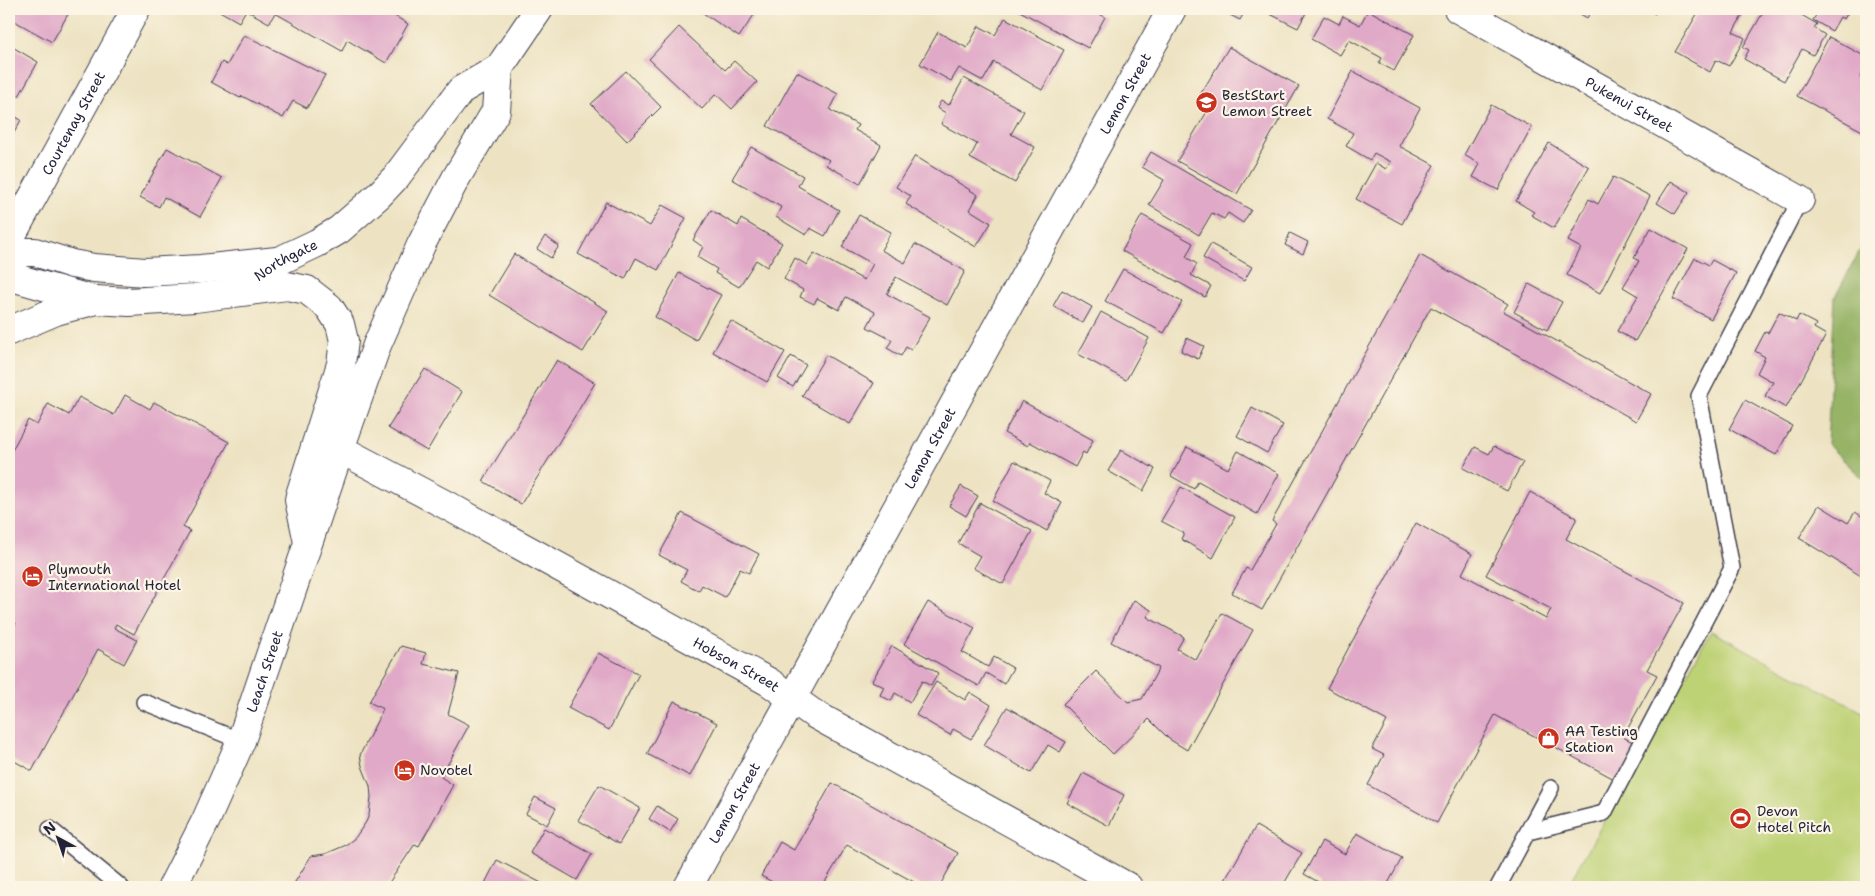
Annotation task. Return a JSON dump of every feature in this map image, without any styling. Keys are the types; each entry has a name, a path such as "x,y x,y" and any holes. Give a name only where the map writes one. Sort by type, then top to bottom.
{"main road":[{"name":"Courtenay Street","path":"9,237 13,233 136,9"},
{"name":"Northgate","path":"9,331 56,311 96,300 137,302 233,294 279,261 317,243 338,230 362,211 396,177 462,90 499,68 539,9"},
{"name":"Lemon Street","path":"688,887 1172,9"},
{"name":"Pukenui Street","path":"1458,9 1800,200"},
{"path":"340,449 377,345 421,245 456,178 496,110 499,68"},
{"path":"9,252 35,252 72,264 137,272 202,269 279,261"},
{"path":"9,269 19,279 96,300"},
{"path":"233,294 288,286 297,287 316,296 329,306 343,332 344,346 340,364 299,500 308,543"},
{"name":"Hobson Street","path":"340,449 769,682 814,714 1128,887"},
{"name":"Leach Street","path":"172,887 206,820 241,741 340,449"}],"lane":[{"path":"1528,832 1604,813 1732,568 1699,396 1800,200"},
{"path":"144,702 241,741"},
{"path":"1498,887 1551,788"},
{"path":"50,829 121,887"}],"green space":[{"path":"1866,239 1866,482 1827,444 1835,297"},
{"name":"Devon Hotel Pitch","path":"1711,631 1866,714 1866,887 1567,887"}],"building":[{"path":"9,9 71,9 52,42 9,18"},
{"path":"216,9 383,9 408,24 386,63 347,40 342,51 275,13 269,23 246,10 239,22"},
{"path":"697,9 758,9 739,37"},
{"path":"1016,9 1090,9 1105,17 1088,48"},
{"path":"1218,9 1246,9 1240,20"},
{"path":"1260,9 1308,9 1298,28"},
{"path":"1576,9 1592,9 1587,18 1575,11"},
{"path":"1647,9 1658,9 1655,14"},
{"path":"1700,9 1746,9 1733,32 1745,38 1729,66 1716,60 1710,72 1675,52"},
{"path":"1765,9 1797,9 1796,12 1817,24 1814,28 1825,35 1813,55 1802,49 1784,81 1744,59 1749,50 1743,47"},
{"path":"1820,9 1850,9 1844,19 1840,17 1832,31 1813,20"},
{"path":"1368,10 1414,35 1394,71 1379,63 1382,58 1349,40 1340,55 1311,39 1324,16 1339,24 1343,16 1360,25"},
{"path":"1005,18 1064,50 1042,90 994,62 983,81 959,68 951,81 920,64 938,32 967,48 979,26 995,35"},
{"path":"679,27 725,70 734,61 757,82 732,109 716,94 702,109 649,59"},
{"path":"244,35 325,75 307,108 293,101 283,118 211,82 222,62 227,65"},
{"path":"1829,37 1866,57 1866,66 1860,78 1866,82 1866,133 1797,96"},
{"path":"9,45 38,62 19,96 9,90"},
{"path":"1229,47 1299,86 1237,194 1177,161 1213,102 1200,95"},
{"path":"626,71 661,107 627,141 591,104"},
{"path":"1353,71 1420,108 1399,146 1434,165 1402,224 1356,199 1376,163 1386,169 1391,162 1374,153 1370,160 1346,146 1353,133 1327,119"},
{"path":"797,72 838,94 830,110 858,125 855,130 881,145 860,184 826,165 829,160 767,126"},
{"path":"964,78 1024,111 1011,134 1035,147 1015,183 970,158 977,144 941,124 946,113 937,108 941,101 949,105"},
{"path":"1491,105 1532,127 1498,190 1473,177 1480,164 1464,155"},
{"path":"9,113 21,120 9,142"},
{"path":"1549,143 1589,167 1554,228 1531,215 1534,212 1516,201"},
{"path":"751,147 803,176 798,186 839,210 825,236 810,228 806,235 776,217 781,207 732,179"},
{"path":"167,148 222,178 200,217 164,197 159,207 140,197"},
{"path":"1151,152 1251,210 1243,223 1228,213 1224,219 1212,213 1199,235 1149,205 1164,180 1142,167"},
{"path":"915,156 978,195 970,210 991,223 976,247 906,204 911,196 896,187"},
{"path":"1613,177 1650,196 1600,293 1567,275 1581,248 1568,241 1589,199 1598,204"},
{"path":"1671,181 1689,192 1675,214 1657,203"},
{"path":"606,202 650,226 662,205 686,218 658,270 636,258 625,279 578,254"},
{"path":"711,210 738,226 741,219 782,243 767,267 756,260 739,287 715,273 717,269 697,257 703,247 693,240"},
{"path":"859,215 891,232 881,250 905,263 915,244 965,271 947,305 896,277 887,294 930,317 911,350 906,347 901,356 887,348 892,340 867,327 875,312 846,297 839,310 817,298 814,304 800,297 803,290 784,279 795,258 807,265 814,253 864,280 873,264 842,247"},
{"path":"1142,215 1193,243 1186,257 1197,264 1191,275 1211,286 1205,297 1122,251"},
{"path":"1651,228 1688,249 1635,341 1617,331 1638,296 1623,287 1639,261 1634,258"},
{"path":"1290,233 1308,242 1303,254 1285,245"},
{"path":"545,236 559,246 551,258 537,249"},
{"path":"1211,244 1252,267 1244,281 1203,258"},
{"path":"514,254 608,311 583,352 489,295"},
{"path":"1420,255 1508,304 1503,311 1651,394 1636,421 1431,307 1262,610 1232,593 1246,568 1250,570 1276,524 1272,521"},
{"path":"1695,258 1709,265 1712,260 1736,273 1711,319 1673,299"},
{"path":"1123,269 1182,302 1164,333 1105,301"},
{"path":"679,273 721,295 696,340 655,317"},
{"path":"1529,284 1562,302 1547,330 1514,312"},
{"path":"1062,290 1092,307 1083,323 1053,306"},
{"path":"1101,312 1149,338 1126,380 1078,354"},
{"path":"1779,312 1796,321 1799,315 1816,324 1814,328 1826,335 1786,408 1765,396 1773,382 1757,373 1765,357 1755,351 1765,332 1768,333"},
{"path":"731,321 785,352 767,382 713,352"},
{"path":"1187,338 1204,346 1198,359 1181,351"},
{"path":"826,355 874,383 850,424 802,396"},
{"path":"791,356 806,365 793,387 778,378"},
{"path":"557,360 595,383 521,504 483,481"},
{"path":"425,369 462,392 427,451 388,428"},
{"path":"125,395 150,409 154,402 229,442 183,527 190,531 134,634 116,624 114,628 137,640 124,664 98,649 32,771 9,758 9,635 16,623 9,619 9,456 28,420 37,425 48,404 69,415 79,397 114,415"},
{"path":"1745,400 1792,426 1776,455 1729,429"},
{"path":"1022,401 1093,440 1086,454 1083,452 1075,467 1030,442 1028,446 1004,433"},
{"path":"1252,408 1283,425 1267,453 1237,436"},
{"path":"1494,446 1523,462 1507,491 1463,468 1475,447 1489,454"},
{"path":"1187,447 1228,469 1238,451 1279,474 1257,514 1198,481 1194,489 1171,476"},
{"path":"1121,450 1155,469 1143,491 1108,471"},
{"path":"1014,461 1050,481 1044,493 1062,503 1047,531 993,501"},
{"path":"961,486 978,496 966,516 949,506"},
{"path":"1181,487 1235,517 1213,558 1181,539 1184,533 1161,521"},
{"path":"1530,492 1577,518 1566,539 1684,603 1647,670 1657,675 1623,737 1638,745 1618,781 1495,715 1437,823 1368,785 1384,755 1372,749 1387,721 1327,688 1416,523 1472,554 1462,574 1546,619 1551,609 1486,575"},
{"path":"980,503 1032,531 1003,584 973,568 980,556 958,543"},
{"path":"1819,505 1848,523 1855,512 1866,519 1866,579 1799,538"},
{"path":"682,513 759,554 749,573 740,569 725,597 702,585 699,591 681,581 687,570 659,555"},
{"path":"1134,600 1151,610 1147,617 1184,637 1177,649 1196,660 1222,613 1253,630 1187,750 1169,739 1149,719 1113,754 1063,704 1096,671 1128,702 1142,699 1159,668 1111,642"},
{"path":"928,602 975,628 962,652 988,667 994,657 1013,668 1004,684 986,673 979,686 904,644"},
{"name":"Novotel","path":"401,646 426,653 423,664 459,673 448,714 469,725 441,777 453,785 419,846 415,844 386,887 292,887 311,856 325,854 344,846 355,838 366,822 369,815 371,797 370,786 360,755 383,709 369,702"},
{"path":"892,646 938,673 931,686 922,681 910,702 895,693 891,701 880,695 884,687 872,681"},
{"path":"598,653 639,674 609,730 568,708"},
{"path":"936,682 965,700 970,692 991,705 971,739 953,729 950,735 916,715"},
{"path":"674,701 717,723 690,776 647,754"},
{"path":"1007,707 1066,742 1060,752 1048,745 1031,773 984,745"},
{"path":"1083,773 1124,795 1109,826 1067,803"},
{"path":"832,783 958,853 939,887 923,887 847,845 822,887 782,887 761,876 780,842 794,850"},
{"path":"599,785 640,808 619,844 578,820"},
{"path":"535,797 556,808 547,825 526,814"},
{"path":"657,806 678,819 670,832 649,819"},
{"path":"1256,826 1302,853 1282,887 1221,887"},
{"path":"544,828 592,854 577,880 530,853"},
{"path":"1357,833 1402,858 1386,887 1320,887 1322,884 1304,874 1322,841 1345,854"},
{"path":"497,860 549,887 483,887"}],"place":[{"name":"BestStart Lemon Street","path":"1206,103"},
{"name":"Plymouth International Hotel","path":"32,577"},
{"name":"AA Testing Station","path":"1549,739"},
{"name":"Novotel","path":"404,770"},
{"name":"Devon Hotel Pitch","path":"1741,819"}]}
